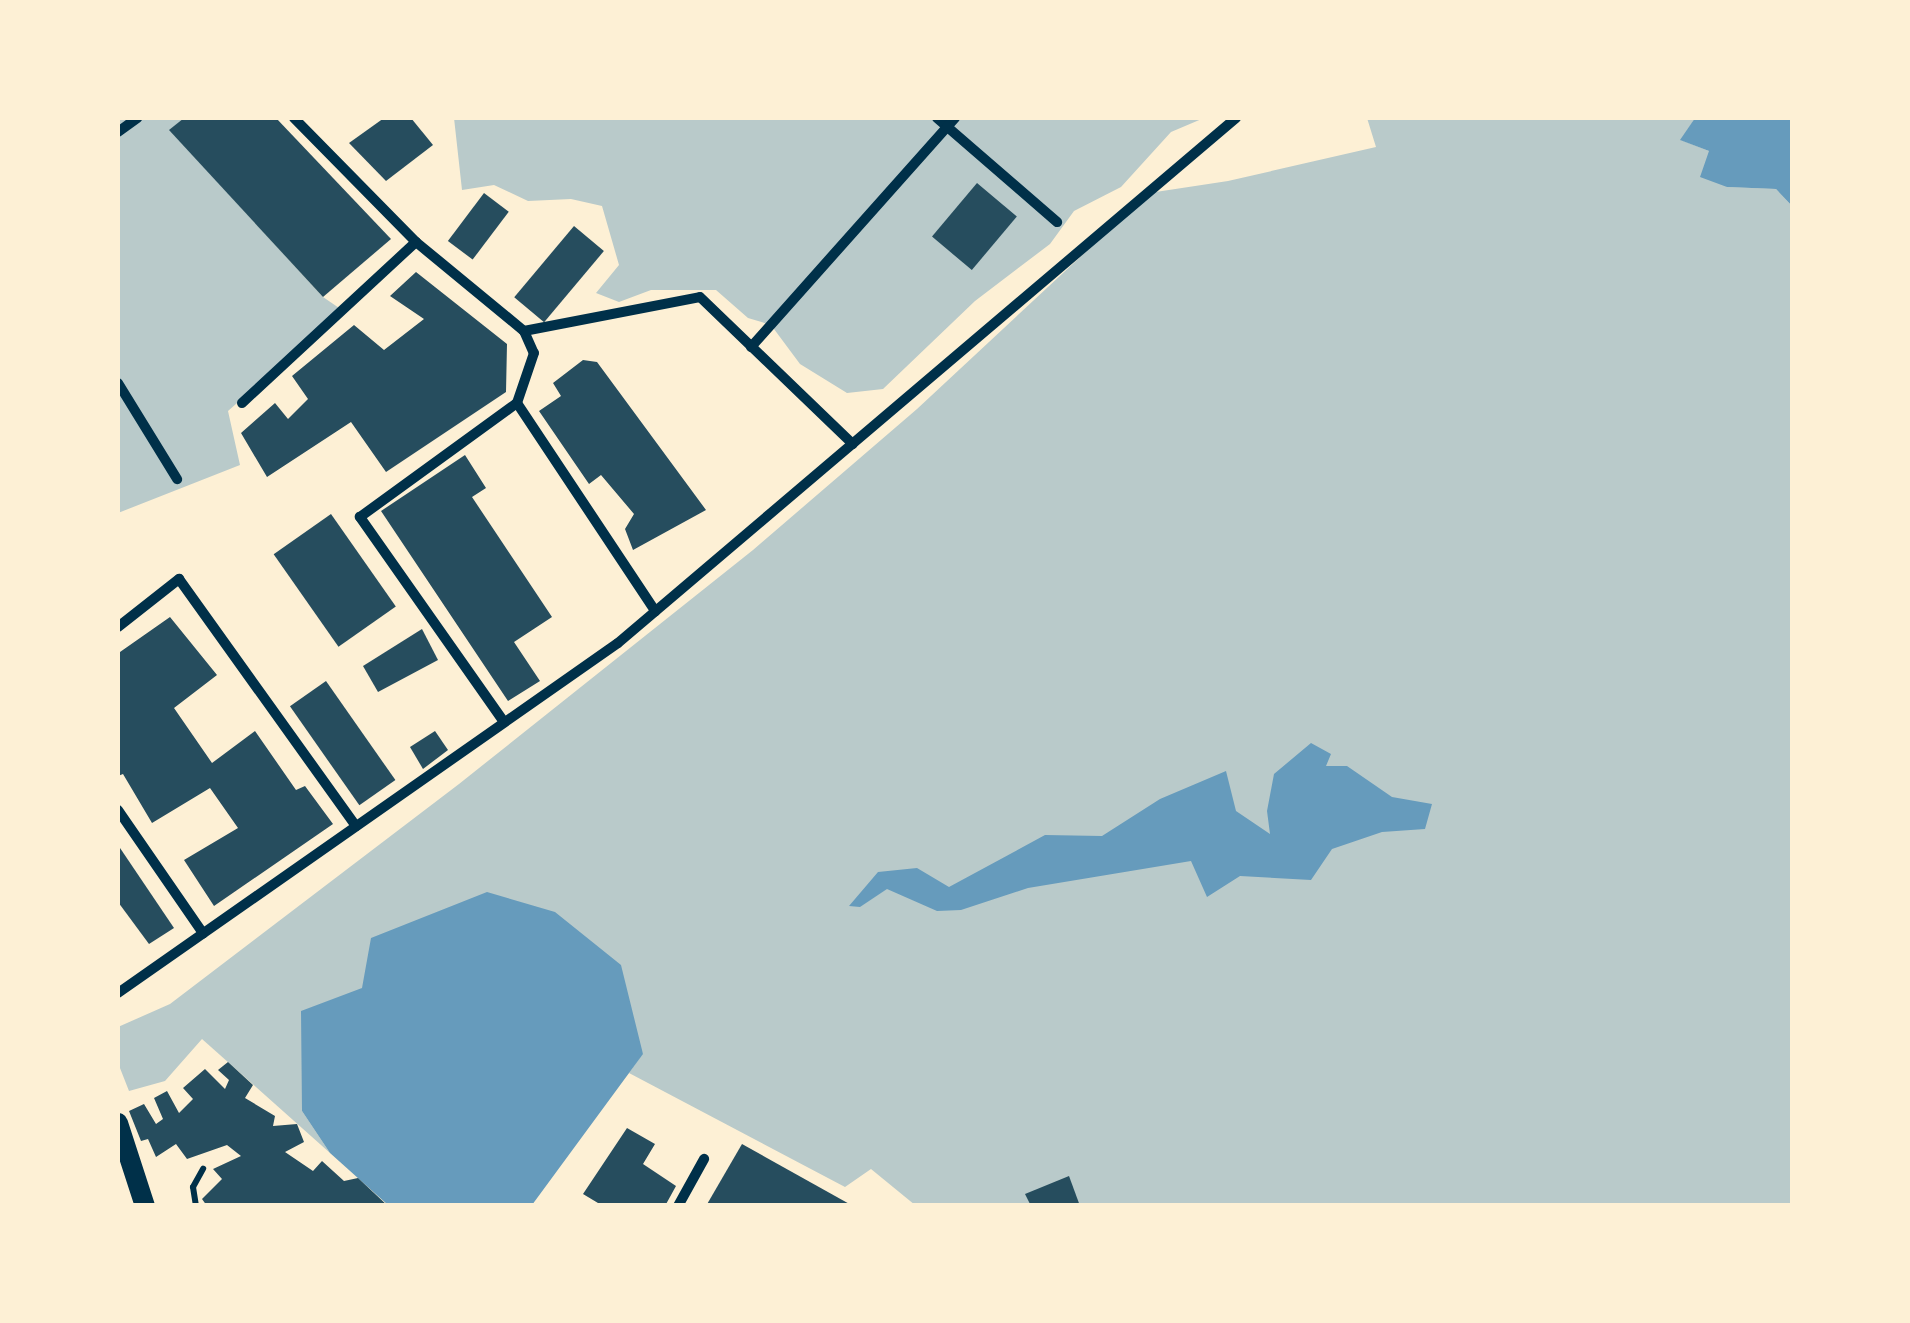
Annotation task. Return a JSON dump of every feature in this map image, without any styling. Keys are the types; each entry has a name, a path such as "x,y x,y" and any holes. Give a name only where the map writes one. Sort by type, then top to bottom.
{"main road":[{"path":"118,1123 145,1206"}],"street":[{"path":"118,132 137,118"},
{"path":"294,118 416,242 524,331 534,353 517,403 360,517 504,722"},
{"path":"937,118 951,122 1057,222"},
{"path":"118,993 655,611 1236,118"},
{"path":"752,347 951,122"},
{"path":"242,403 416,242"},
{"path":"524,331 700,297 853,444"},
{"path":"118,383 177,479"},
{"path":"517,403 655,611"},
{"path":"118,627 180,579 356,826"},
{"path":"118,810 203,933"},
{"path":"678,1205 704,1159"}],"path":[{"path":"196,1206 193,1187 203,1170"}],"shaded area":[{"path":"118,118 184,118 170,130 323,297 342,310 228,411 240,465 118,513"},
{"path":"454,118 1204,118 1171,132 1121,187 1074,211 1050,244 975,301 883,389 847,393 800,364 771,325 748,318 716,290 651,290 619,302 596,293 619,265 602,206 571,199 528,201 494,185 462,190"},
{"path":"1367,118 1695,118 1681,140 1709,151 1727,187 1776,189 1792,206 1792,1205 915,1205 871,1169 845,1187 629,1073 643,1053 362,988 302,1111 330,1153 202,1039 165,1081 129,1091 118,1063 118,1027 170,1004 459,784 753,550 917,409 1149,193 1228,181 1376,147"}],"water":[{"path":"1695,118 1792,118 1792,206 1776,189 1727,187 1700,177 1709,151 1680,140"},
{"path":"1311,743 1331,754 1326,766 1347,766 1392,797 1432,804 1425,829 1382,832 1332,849 1311,880 1240,876 1207,897 1191,861 1028,888 961,910 937,911 887,889 860,907 849,906 878,872 917,868 949,887 1045,835 1102,836 1160,799 1226,771 1236,811 1270,834 1267,811 1274,774"},
{"path":"487,892 555,912 621,965 643,1054 532,1205 388,1205 330,1153 302,1111 301,1011 362,988 371,938"}],"building":[{"path":"184,118 276,118 391,239 323,297 169,130"},
{"path":"384,118 411,118 433,145 386,181 349,143"},
{"path":"977,183 1017,216 972,270 932,237"},
{"path":"484,193 509,212 473,260 448,241"},
{"path":"574,226 604,251 544,322 514,297"},
{"path":"416,272 507,344 506,392 386,472 351,422 267,477 241,433 275,403 288,419 308,399 292,376 354,325 384,350 424,319 390,296"},
{"path":"583,360 597,362 706,510 633,550 625,529 634,514 601,475 589,484 539,411 561,396 553,383"},
{"path":"465,455 486,488 472,497 552,617 514,642 540,681 508,701 381,511"},
{"path":"331,514 396,607 338,647 274,554"},
{"path":"170,617 217,675 174,708 212,763 255,731 296,790 305,786 333,824 214,906 184,860 238,828 210,788 152,823 123,774 118,776 118,649 120,652"},
{"path":"422,629 438,660 378,692 363,666"},
{"path":"326,681 395,780 359,805 290,706"},
{"path":"435,731 448,750 423,769 410,747"},
{"path":"118,845 174,928 149,944 118,902"},
{"path":"228,1062 253,1085 245,1098 275,1116 273,1126 297,1124 304,1142 285,1152 313,1171 322,1161 344,1181 358,1178 388,1206 207,1206 202,1199 222,1179 213,1169 241,1156 227,1145 187,1159 176,1144 156,1157 148,1139 141,1141 129,1111 144,1104 156,1124 163,1119 154,1098 167,1091 179,1113 193,1099 183,1088 205,1069 225,1089 229,1080 218,1070"},
{"path":"627,1128 655,1144 643,1164 676,1186 665,1206 603,1206 583,1194"},
{"path":"742,1144 853,1206 706,1206"},
{"path":"1069,1176 1080,1206 1031,1206 1025,1194"}]}
